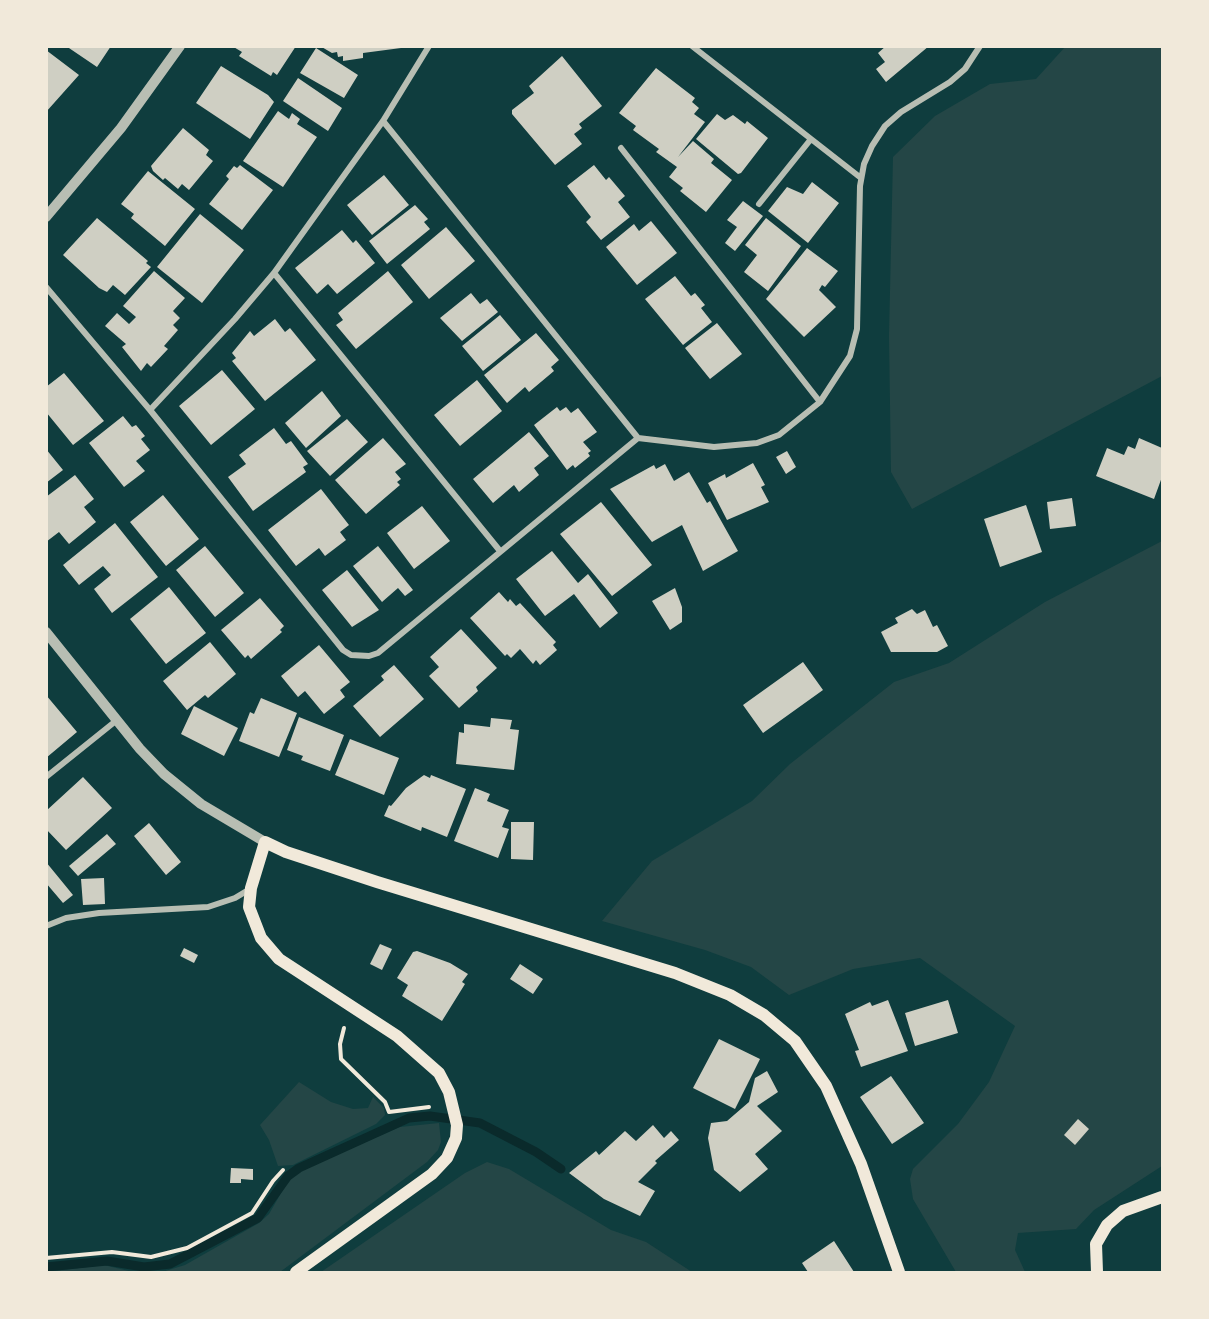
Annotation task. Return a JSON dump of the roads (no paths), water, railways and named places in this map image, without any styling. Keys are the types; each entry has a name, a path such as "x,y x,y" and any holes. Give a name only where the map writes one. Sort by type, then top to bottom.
{"main road":[{"path":"296,1272 432,1174 447,1158 456,1138 457,1125 454,1107 439,1073 419,1054 397,1036 269,950 253,923 249,907 251,888 264,842 286,852 377,882 675,973 721,990 764,1015 795,1041 826,1086 861,1164 899,1272"},
{"path":"1097,1272 1096,1244 1107,1225 1123,1211 1162,1197"}],"street":[{"path":"46,217 121,128 180,46"},
{"path":"150,410 236,319 274,273 383,121 429,46"},
{"path":"692,46 861,178"},
{"path":"383,121 638,438 714,447 757,443 779,435 820,402 850,356 857,329 861,178 872,146 885,126 901,112 950,82 970,63 980,46"},
{"path":"759,204 810,139"},
{"path":"621,148 820,402"},
{"path":"274,273 500,551"},
{"path":"46,287 150,410 343,650 351,656 361,658 378,653 638,438"},
{"path":"46,632 140,749 182,790 264,842"},
{"path":"46,777 117,720"},
{"path":"46,926 66,918 99,913 208,907 235,898 251,888"}],"waterway":[{"path":"46,1267 107,1261 144,1267 170,1264 258,1218 288,1176 299,1168 409,1118 430,1116 480,1123 536,1152 561,1169"}]}
